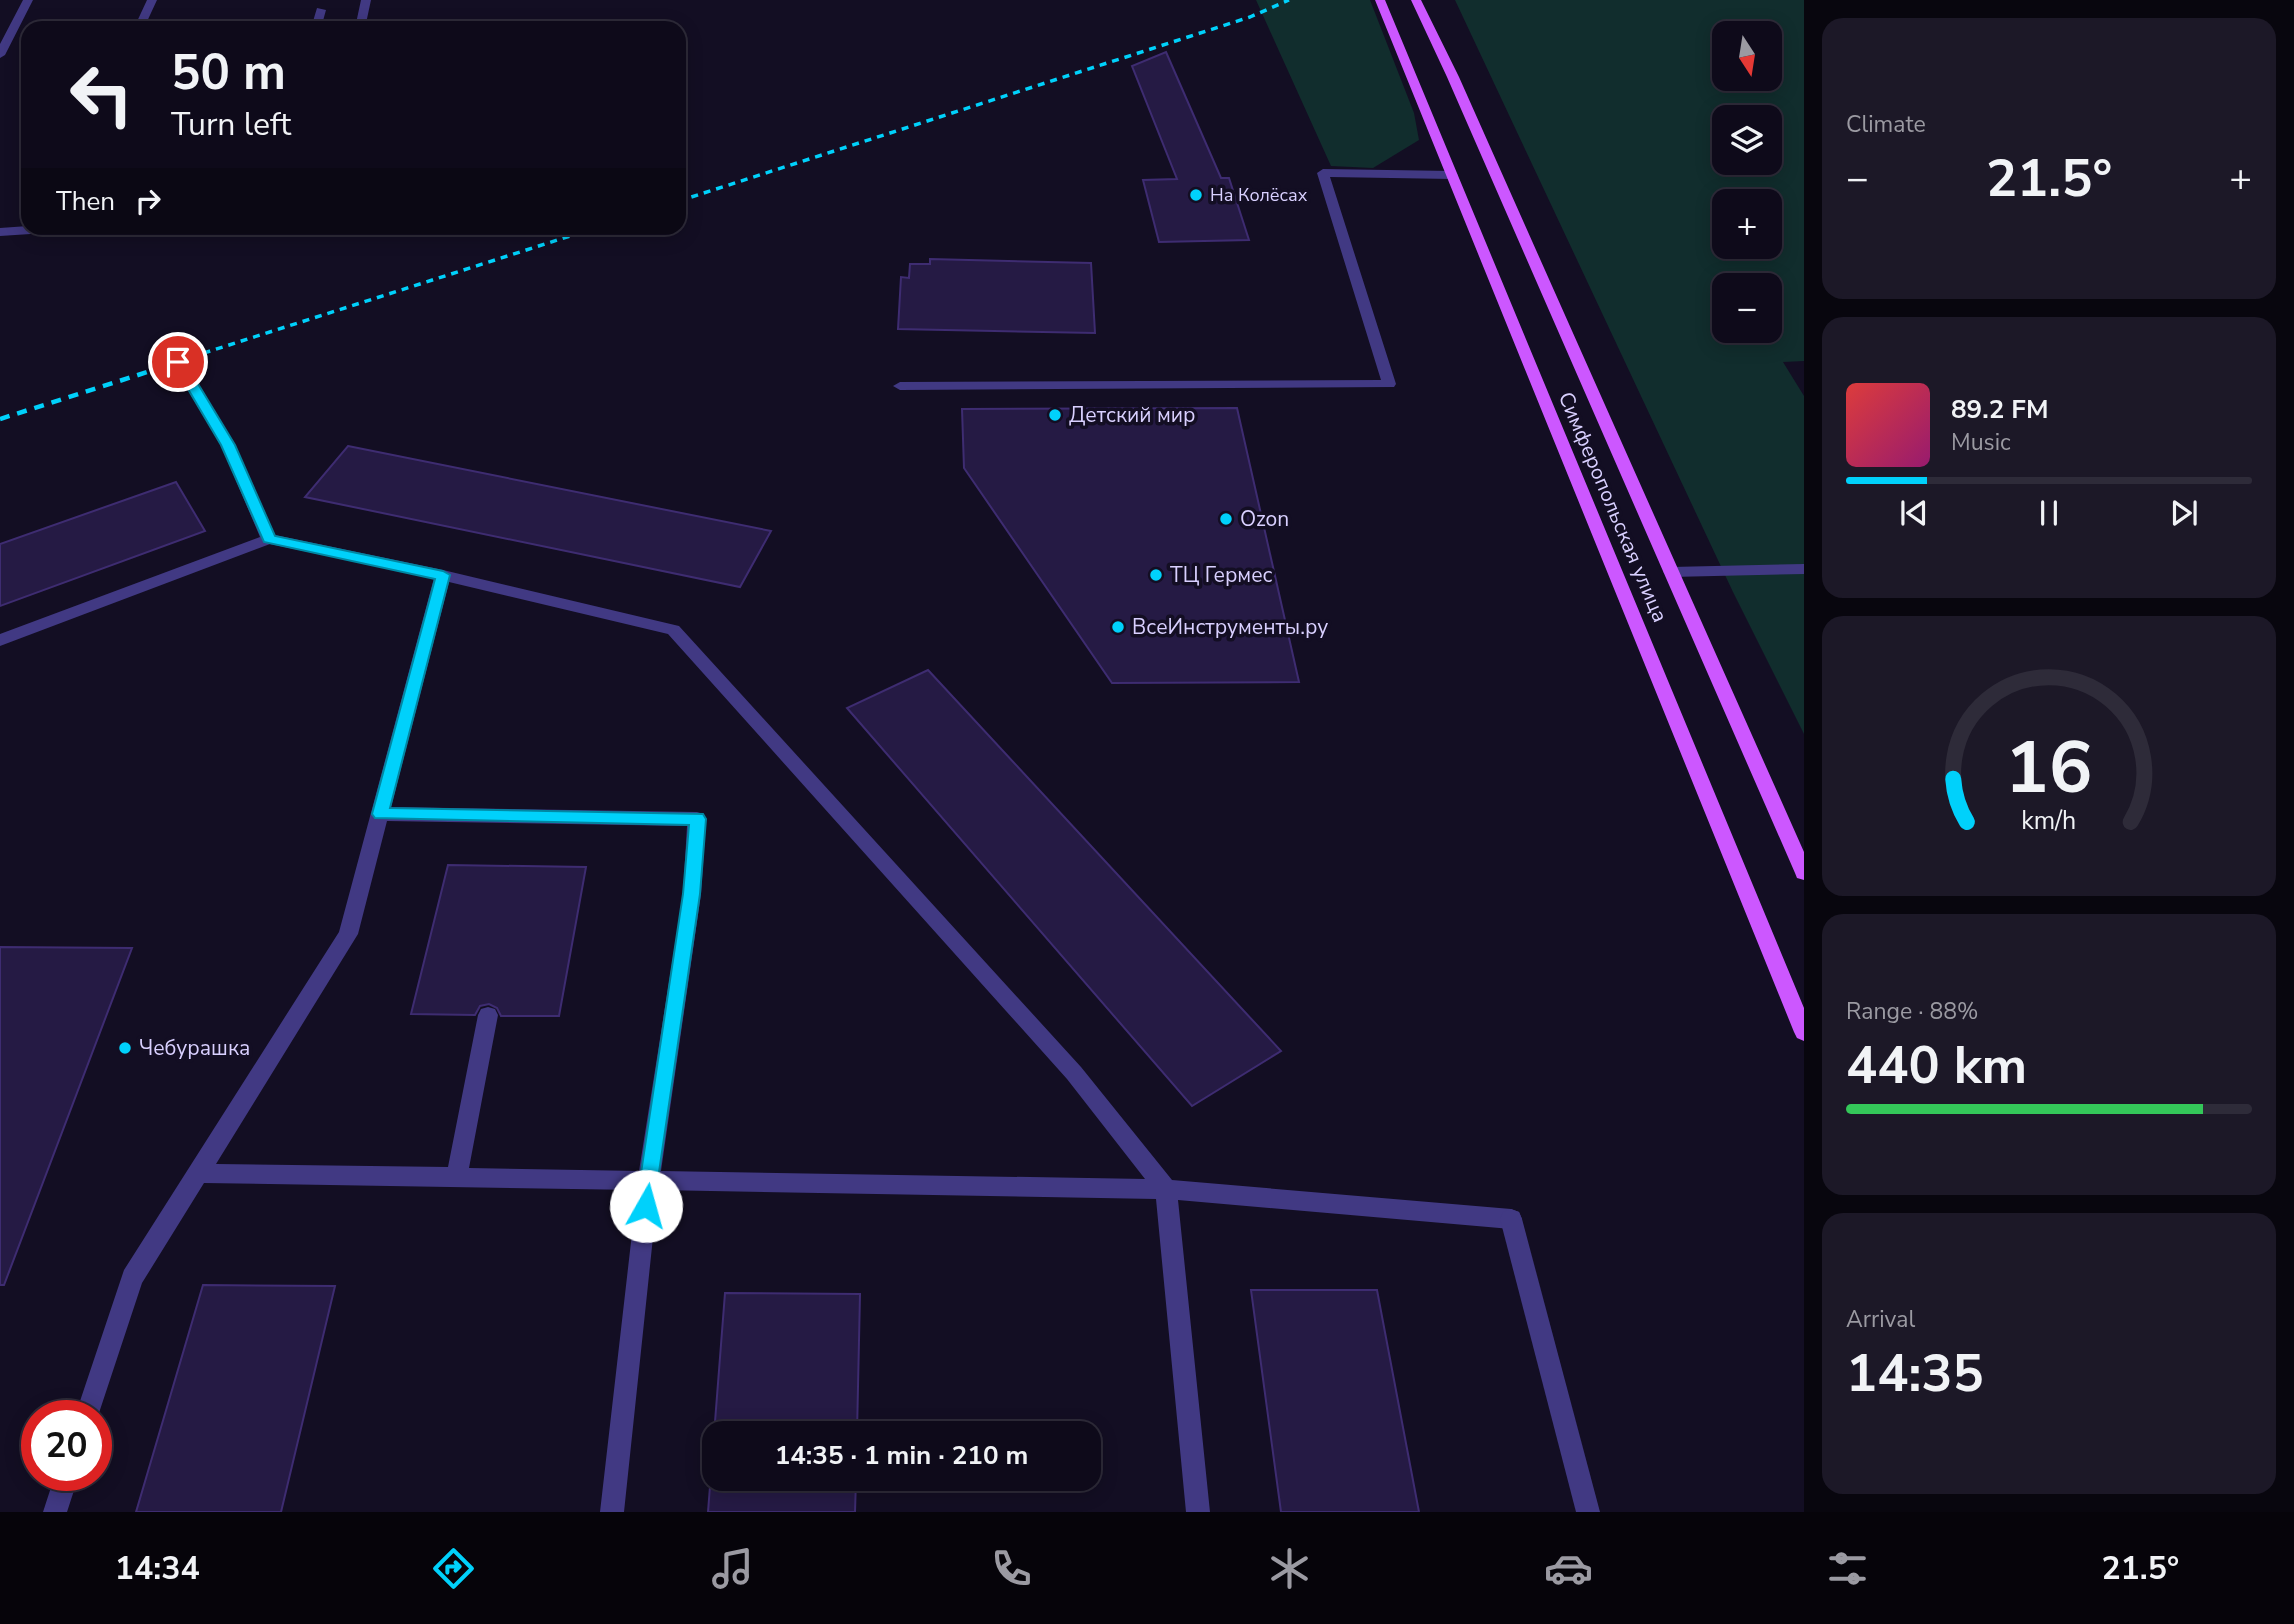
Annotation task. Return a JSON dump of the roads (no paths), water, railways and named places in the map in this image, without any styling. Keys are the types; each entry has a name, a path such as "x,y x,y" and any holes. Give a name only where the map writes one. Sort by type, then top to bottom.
{"main road":[{"name":"Симферопольская улица","path":"1380,0 1804,1032"},
{"name":"Симферопольская улица","path":"1416,0 1453,77 1804,873"}],"street":[{"path":"0,55 27,0"},
{"path":"142,21 152,0"},
{"path":"361,21 366,0"},
{"path":"318,21 321,10"},
{"path":"900,386 1389,384 1323,173 1452,175"},
{"path":"0,232 21,231"},
{"path":"178,362 228,445 269,539"},
{"path":"0,640 269,539 443,575 673,630 1074,1073 1166,1189 1198,1512"},
{"path":"1671,572 1804,569"},
{"path":"92,1400 132,1278 348,934 443,575"},
{"path":"381,814 697,819 692,894 649,1178 612,1512"},
{"path":"457,1177 488,1015"},
{"path":"199,1172 1166,1189 1511,1219 1588,1512"},
{"path":"55,1512 62,1491"}],"railway":[{"path":"686,199 1250,17 1289,0"},
{"path":"154,369 573,235"},
{"path":"0,419 160,368"}],"place":[{"name":"На Колёсах","path":"1196,195"},
{"name":"Детский мир","path":"1055,415"},
{"name":"Ozon","path":"1226,519"},
{"name":"ТЦ Гермес","path":"1156,575"},
{"name":"ВсеИнструменты.ру","path":"1118,627"},
{"name":"Чебурашка","path":"125,1048"}]}
